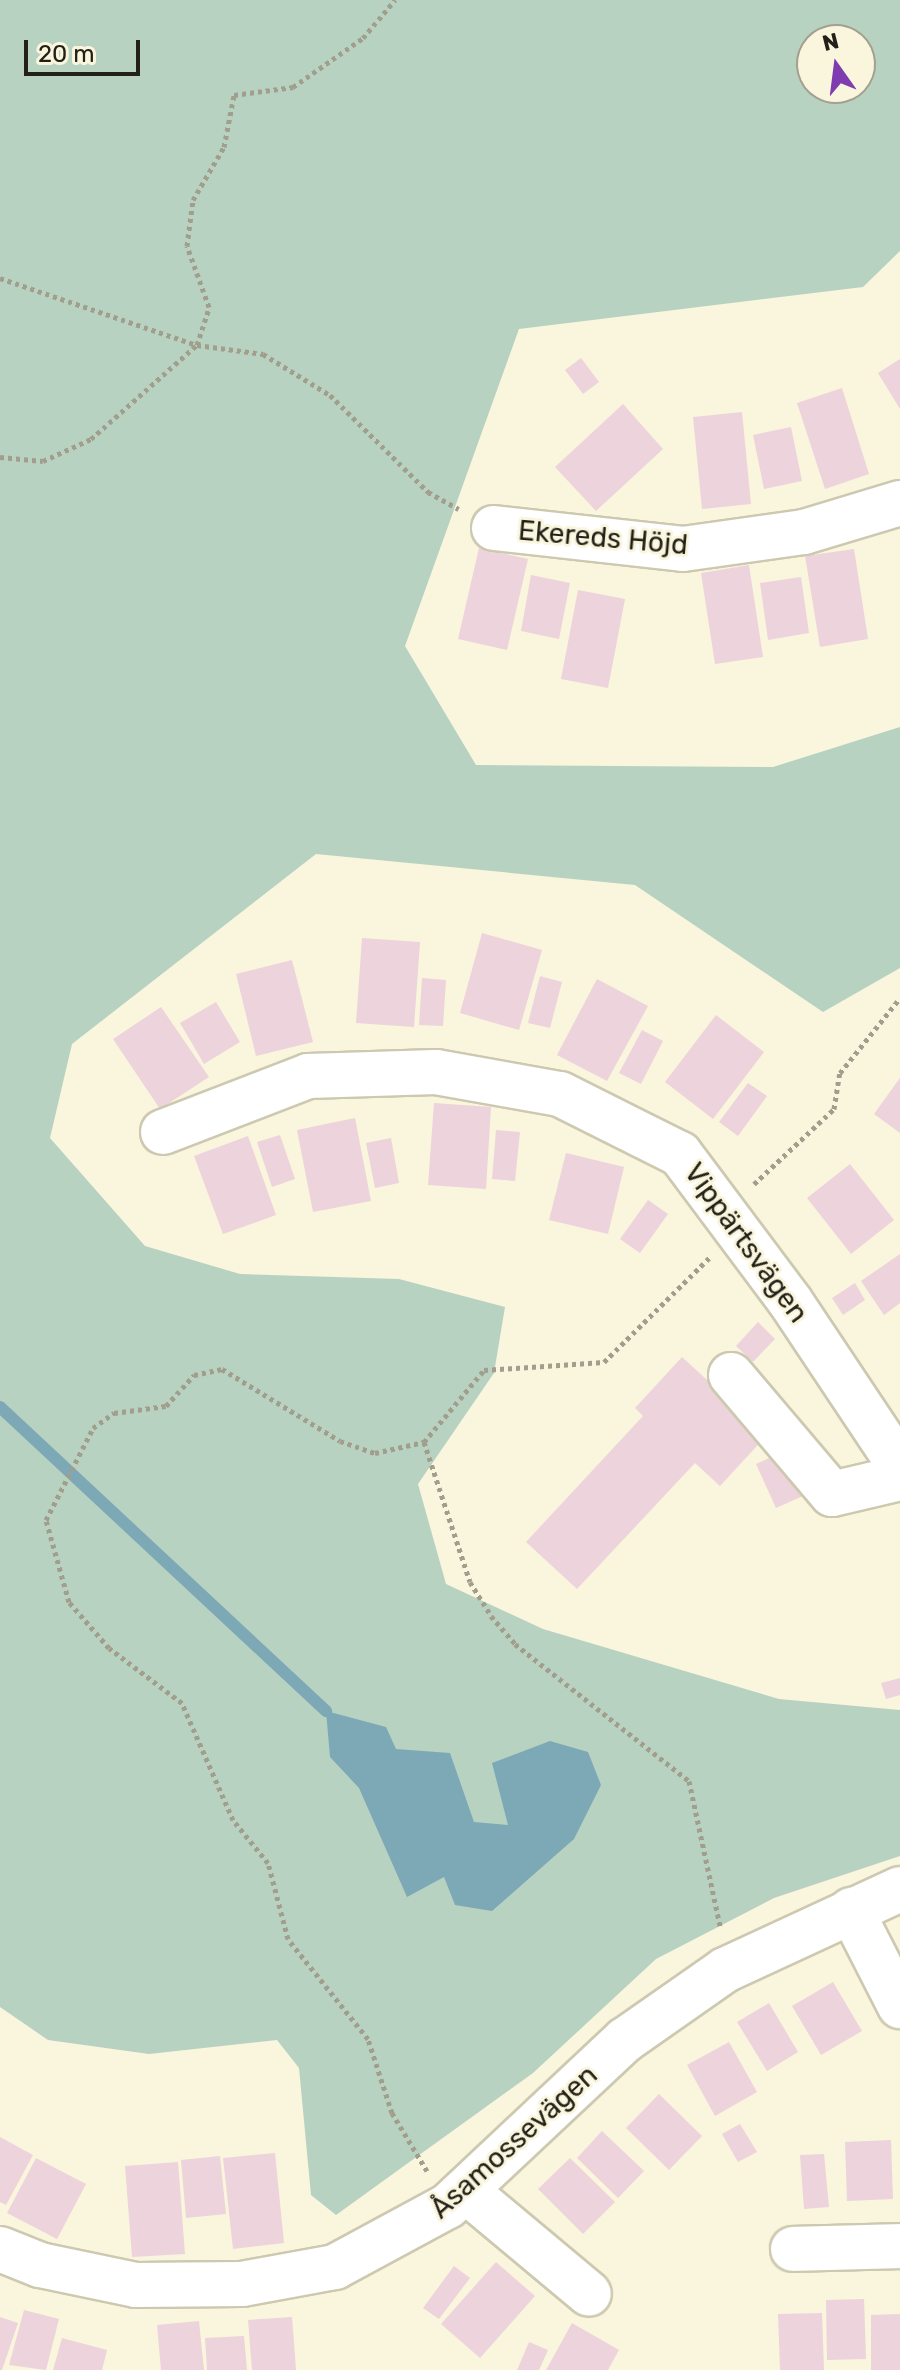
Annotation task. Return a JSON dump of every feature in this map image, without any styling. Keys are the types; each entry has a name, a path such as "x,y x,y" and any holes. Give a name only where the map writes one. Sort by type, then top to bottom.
{"street":[{"name":"Ekereds Höjd","path":"494,528 683,549 804,532 899,503"},
{"name":"Vippärtsvägen","path":"163,1132 308,1076 436,1072 560,1094 680,1154 738,1230 900,1466"},
{"path":"731,1375 832,1494 900,1478"},
{"name":"Åsamossevägen","path":"0,2249 40,2265 136,2285 242,2284 335,2267 457,2198 625,2040 740,1963 900,1889"},
{"path":"851,1910 900,2006"},
{"path":"457,2198 589,2294"},
{"path":"793,2249 900,2246"}],"path":[{"path":"0,457 43,461 91,439 197,345 209,307 187,246 193,200 224,147 234,95 293,87 363,38 395,0"},
{"path":"0,278 197,345 263,354 330,395 428,492 494,528"},
{"path":"457,2198 392,2113 368,2039 288,1939 268,1863 233,1820 182,1703 109,1648 69,1602 46,1520 93,1428 114,1413 166,1406 194,1375 222,1369 363,1449 424,1442 484,1370 569,1370 604,1362 738,1230 745,1193 834,1109 840,1073 900,998"},
{"path":"424,1442 470,1582 491,1616 515,1644 689,1781 714,1915 740,1963"}],"green space":[{"path":"0,0 900,0 900,251 863,287 519,329 405,646 476,765 773,767 900,727 900,968 823,1012 635,885 316,854 72,1044 50,1138 145,1246 240,1274 399,1279 505,1307 494,1373 418,1484 446,1584 543,1629 779,1699 900,1710 900,1856 774,1898 656,1959 533,2073 336,2215 311,2195 299,2068 277,2040 149,2054 48,2040 0,2007"}],"water":[{"path":"326,1711 386,1727 396,1749 450,1753 474,1822 508,1825 492,1763 550,1741 588,1752 601,1785 574,1839 492,1911 455,1905 444,1877 407,1897 359,1788 330,1757"}],"building":[{"path":"581,358 599,382 583,394 565,370"},
{"path":"900,359 900,409 878,373"},
{"path":"842,388 869,474 825,489 797,403"},
{"path":"623,404 663,449 596,511 555,467"},
{"path":"742,412 751,504 702,509 693,417"},
{"path":"791,427 802,481 764,489 753,435"},
{"path":"479,548 528,559 507,650 458,639"},
{"path":"854,549 868,639 820,647 805,556"},
{"path":"749,565 763,657 715,664 701,573"},
{"path":"531,575 570,583 559,639 521,631"},
{"path":"801,577 809,633 768,640 760,583"},
{"path":"578,590 625,599 608,688 561,679"},
{"path":"482,933 542,950 519,1030 460,1013"},
{"path":"362,938 420,942 414,1027 356,1023"},
{"path":"292,960 313,1042 256,1056 236,974"},
{"path":"540,976 562,982 550,1028 528,1023"},
{"path":"422,978 446,980 443,1026 419,1025"},
{"path":"597,979 648,1006 607,1081 557,1055"},
{"path":"216,1002 240,1042 204,1064 180,1023"},
{"path":"161,1007 209,1077 160,1109 113,1039"},
{"path":"716,1015 764,1052 713,1119 665,1082"},
{"path":"642,1030 663,1041 641,1084 619,1073"},
{"path":"900,1078 900,1133 874,1114"},
{"path":"748,1083 767,1096 738,1136 719,1122"},
{"path":"434,1103 491,1107 486,1189 428,1185"},
{"path":"355,1118 371,1201 313,1212 297,1130"},
{"path":"496,1130 520,1132 515,1181 492,1179"},
{"path":"280,1135 295,1179 272,1187 257,1142"},
{"path":"248,1136 276,1215 223,1234 194,1156"},
{"path":"391,1138 399,1183 375,1188 366,1143"},
{"path":"566,1153 624,1167 608,1234 549,1220"},
{"path":"850,1164 894,1220 851,1254 807,1198"},
{"path":"648,1200 668,1214 640,1253 620,1239"},
{"path":"900,1254 900,1303 884,1315 861,1281"},
{"path":"855,1283 865,1300 843,1315 832,1298"},
{"path":"758,1322 775,1339 753,1362 736,1346"},
{"path":"682,1357 767,1435 720,1486 695,1463 577,1589 526,1542 643,1416 635,1408"},
{"path":"783,1452 803,1496 776,1508 756,1464"},
{"path":"900,1678 900,1695 886,1699 881,1683"},
{"path":"833,1982 862,2031 821,2055 792,2006"},
{"path":"769,2003 798,2052 767,2071 737,2022"},
{"path":"729,2042 757,2092 715,2116 687,2065"},
{"path":"659,2094 702,2136 669,2170 626,2128"},
{"path":"740,2124 757,2152 738,2162 722,2134"},
{"path":"602,2131 644,2171 618,2198 577,2158"},
{"path":"0,2137 33,2155 6,2205 0,2202"},
{"path":"891,2140 893,2199 847,2201 845,2142"},
{"path":"275,2153 284,2243 233,2249 223,2158"},
{"path":"824,2154 829,2207 804,2209 800,2155"},
{"path":"220,2156 226,2214 186,2218 181,2160"},
{"path":"36,2158 86,2184 57,2239 7,2213"},
{"path":"570,2158 615,2202 583,2234 538,2189"},
{"path":"178,2162 185,2254 132,2257 125,2166"},
{"path":"496,2262 535,2296 480,2358 441,2324"},
{"path":"454,2266 470,2278 439,2319 423,2308"},
{"path":"864,2299 866,2359 827,2360 826,2300"},
{"path":"24,2310 59,2319 46,2370 9,2365"},
{"path":"822,2313 824,2370 780,2370 778,2314"},
{"path":"900,2314 900,2370 871,2370 871,2315"},
{"path":"0,2317 18,2323 2,2370 0,2370"},
{"path":"292,2317 296,2370 252,2370 248,2320"},
{"path":"199,2321 204,2370 161,2370 157,2325"},
{"path":"572,2323 619,2350 608,2370 546,2370"},
{"path":"244,2336 247,2370 207,2370 205,2338"},
{"path":"62,2338 107,2350 102,2370 53,2370"},
{"path":"529,2342 548,2350 539,2370 517,2370"}],"waterway":[{"path":"0,1407 326,1711"}]}
